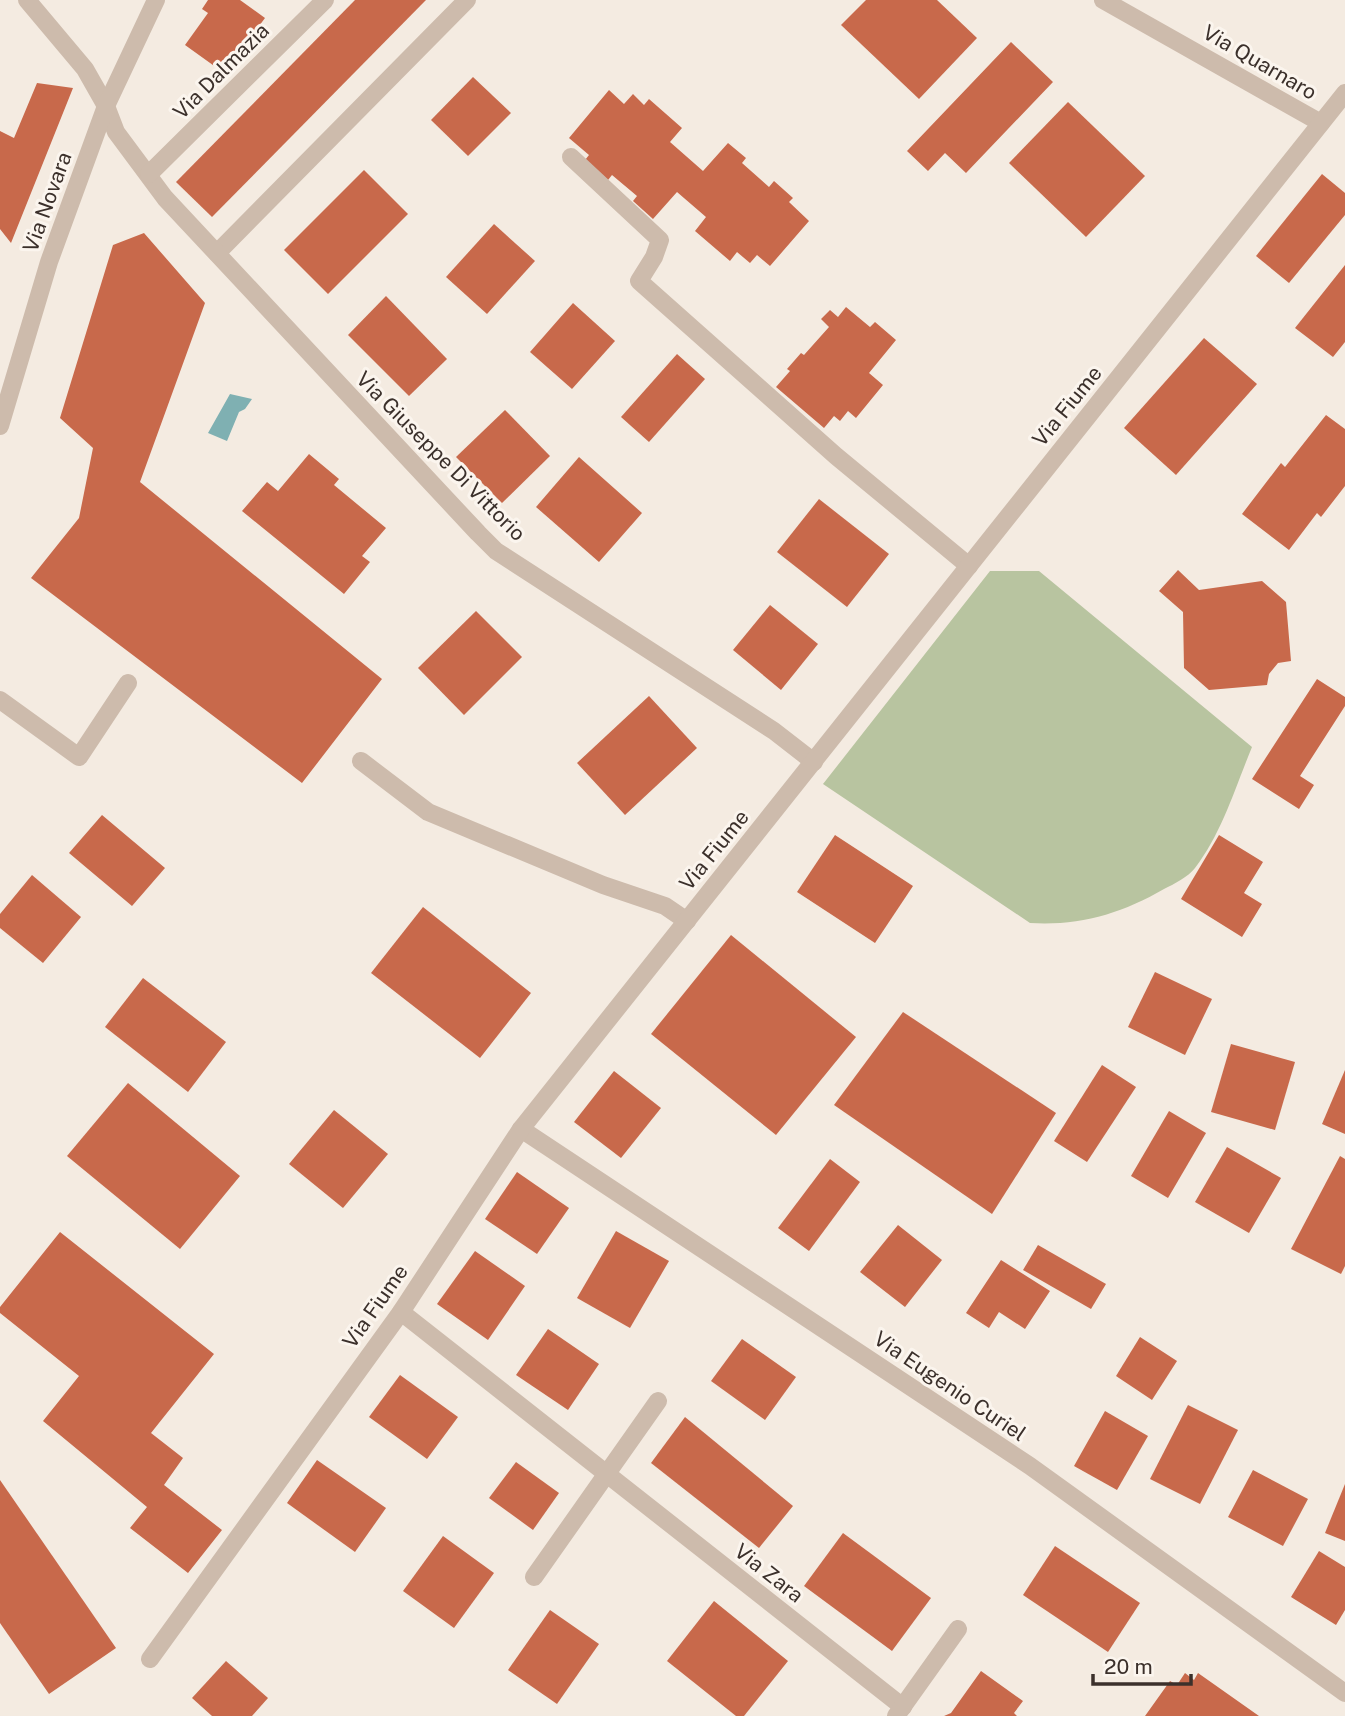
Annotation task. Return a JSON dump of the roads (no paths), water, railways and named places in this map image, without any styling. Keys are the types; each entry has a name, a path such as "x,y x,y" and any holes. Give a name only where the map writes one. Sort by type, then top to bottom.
{"street":[{"name":"Via Giuseppe Di Vittorio","path":"27,0 85,69 106,106 116,132 165,198 496,551 774,731 814,762"},
{"name":"Via Novara","path":"0,426 49,262 106,106 156,0"},
{"name":"Via Dalmazia","path":"149,174 324,0"},
{"path":"216,253 467,0"},
{"name":"Via Quarnaro","path":"1103,0 1321,123"},
{"name":"Via Fiume","path":"150,1659 401,1312 521,1129 1345,93"},
{"path":"570,157 660,240 654,257 639,281 836,456 969,566"},
{"path":"0,700 79,757 128,683"},
{"path":"361,761 428,812 603,885 665,906 687,921"},
{"name":"Via Eugenio Curiel","path":"521,1129 1030,1466 1345,1693"},
{"name":"Via Zara","path":"401,1312 607,1474 899,1712 958,1629"},
{"path":"534,1577 658,1401"}],"water":[{"path":"230,394 252,399 245,409 239,412 227,441 208,433"}]}
